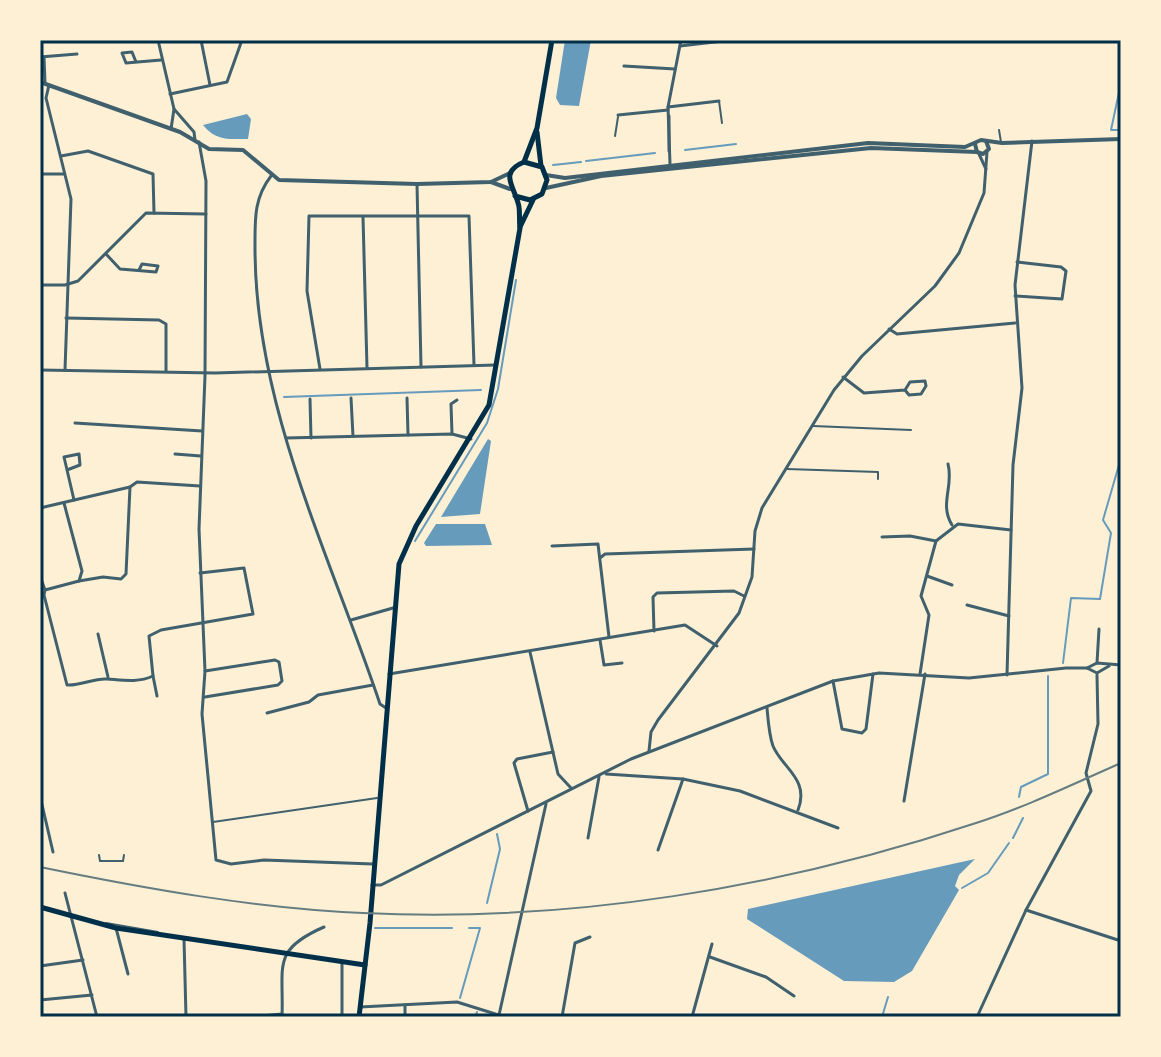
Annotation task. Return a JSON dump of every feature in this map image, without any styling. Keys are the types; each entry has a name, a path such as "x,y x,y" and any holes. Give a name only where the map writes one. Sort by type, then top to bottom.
{"main road":[{"path":"520,228 515,196 510,189 510,173 524,162 537,128 552,40"},
{"path":"359,1017 371,907 393,608 403,552 489,405 520,228 533,200 546,188 537,128"},
{"path":"524,162 542,167"},
{"path":"515,196 533,200"},
{"path":"40,907 116,928 365,965"}],"street":[{"path":"158,40 174,109 171,129"},
{"path":"201,40 210,85"},
{"path":"170,94 230,77 242,40"},
{"path":"670,164 668,109 681,40"},
{"path":"680,46 723,41"},
{"path":"65,370 71,199 46,98 42,57 77,54"},
{"path":"136,62 162,60"},
{"path":"624,66 675,69"},
{"path":"45,83 180,132 209,149 250,153 271,176 324,184 491,182 510,189"},
{"path":"618,115 719,101"},
{"path":"174,109 197,141 204,158 205,373 200,573 205,671 204,747 216,860 231,864 264,860 373,864"},
{"path":"180,132 186,124"},
{"path":"546,175 565,178 868,143 950,148 986,141 1121,139"},
{"path":"649,751 651,732 658,720 717,646 746,596 758,519 812,426 843,377 935,286 959,253 980,205 988,150 986,141"},
{"path":"1007,676 1013,465 1022,388 1015,296 1032,141"},
{"path":"976,143 986,169"},
{"path":"546,188 616,174 864,149 978,153 1002,143"},
{"path":"204,158 209,149"},
{"path":"61,156 88,151 153,174 154,213"},
{"path":"491,182 510,173"},
{"path":"40,174 65,174"},
{"path":"271,176 258,195 255,250 255,289 269,370 286,438 380,704 386,708"},
{"path":"417,184 421,367"},
{"path":"40,285 78,281 146,213 206,214"},
{"path":"363,217 367,368"},
{"path":"320,369 307,291 308,218 469,217 474,365"},
{"path":"106,253 120,269 139,270"},
{"path":"1015,296 1062,299 1066,271 1061,267 1017,262"},
{"path":"66,318 159,320 166,324 166,372"},
{"path":"889,329 897,334 1015,323"},
{"path":"40,370 205,373 497,365"},
{"path":"843,377 864,393 905,390"},
{"path":"925,381 926,386 921,394 909,395 905,390 910,382 925,381"},
{"path":"351,398 353,436"},
{"path":"407,398 408,435"},
{"path":"310,399 311,438"},
{"path":"452,434 451,404 457,400"},
{"path":"75,423 202,431"},
{"path":"286,438 452,434 471,439"},
{"path":"67,470 80,465 79,454 65,455 67,470 74,500"},
{"path":"175,454 201,456"},
{"path":"948,464 950,474 944,503 953,526"},
{"path":"40,508 130,487 137,482 200,486"},
{"path":"45,590 103,577 121,579 126,574 130,487"},
{"path":"64,503 82,571 79,581"},
{"path":"904,801 922,674 920,657 928,632 929,615 921,596 936,541 953,526 1012,530"},
{"path":"882,537 910,536 936,541"},
{"path":"552,546 598,544 609,638"},
{"path":"600,558 605,554 754,549"},
{"path":"157,696 149,636 161,630 249,616 254,610 244,568 200,573"},
{"path":"40,576 64,682 73,686 108,679 115,682 153,676"},
{"path":"927,576 952,585"},
{"path":"654,631 653,597 657,593 734,591 746,596"},
{"path":"967,605 1009,616"},
{"path":"351,620 393,608"},
{"path":"389,674 688,625 717,646"},
{"path":"977,1017 1026,910 1091,791 1086,773 1098,724 1095,668 1099,629"},
{"path":"98,634 108,679"},
{"path":"600,640 604,665 622,663"},
{"path":"530,652 558,774 572,789"},
{"path":"205,671 275,660 279,662 282,681 278,685 205,697"},
{"path":"372,885 381,885 649,751 833,681 873,674 969,678 1121,665"},
{"path":"866,739 873,674"},
{"path":"833,681 842,729 865,732"},
{"path":"267,713 309,702 318,695 373,685"},
{"path":"767,708 774,748 795,773 801,802 798,810"},
{"path":"528,811 514,763 517,759 553,752"},
{"path":"606,774 683,779 750,794 838,828"},
{"path":"588,838 599,777"},
{"path":"658,850 683,779"},
{"path":"40,796 53,852"},
{"path":"360,1007 457,1002 502,1016 546,802"},
{"path":"65,893 97,1017"},
{"path":"1026,910 1121,941"},
{"path":"252,1017 282,1015 285,953 295,942 324,927"},
{"path":"116,928 128,974"},
{"path":"562,1017 575,943 590,937"},
{"path":"184,939 186,1017"},
{"path":"692,1017 712,944"},
{"path":"710,957 766,977 794,996"},
{"path":"40,966 83,960"},
{"path":"342,962 342,1017"},
{"path":"40,1000 92,995"},
{"path":"405,1005 405,1017"}],"lane":[{"path":"719,101 722,123"},
{"path":"615,136 618,115"},
{"path":"999,130 1002,143"},
{"path":"812,426 911,430"},
{"path":"786,469 878,472 878,479"},
{"path":"212,822 378,798"},
{"path":"99,855 100,861 123,861 124,855"},
{"path":"105,925 108,921 158,931 162,935"}],"water":[{"path":"565,40 591,40 579,106 560,105 556,98"},
{"path":"247,114 251,119 248,139 218,136 203,125"},
{"path":"488,439 491,441 480,514 441,517"},
{"path":"436,524 485,524 492,545 426,546 424,543"},
{"path":"975,859 959,875 955,886 959,890 912,971 894,982 844,981 747,919 748,909"}],"waterway":[{"path":"1121,83 1111,130 1121,130"},
{"path":"685,150 736,144"},
{"path":"586,161 655,153"},
{"path":"553,165 581,162"},
{"path":"415,541 487,423 498,389 516,280"},
{"path":"284,397 481,390"},
{"path":"1063,663 1071,598 1100,599 1111,533 1103,520 1121,458"},
{"path":"1019,797 1021,787 1048,774 1048,676"},
{"path":"1013,838 1023,818"},
{"path":"487,903 500,849 497,834"},
{"path":"962,888 988,873 1009,843"},
{"path":"375,928 452,928"},
{"path":"460,998 480,928 469,928"},
{"path":"882,1017 888,997"},
{"path":"475,1017 477,1012"}],"railway":[{"path":"40,867 201,896 282,907 363,913 440,915 596,906 751,883 902,846 1013,810 1121,763"}]}
